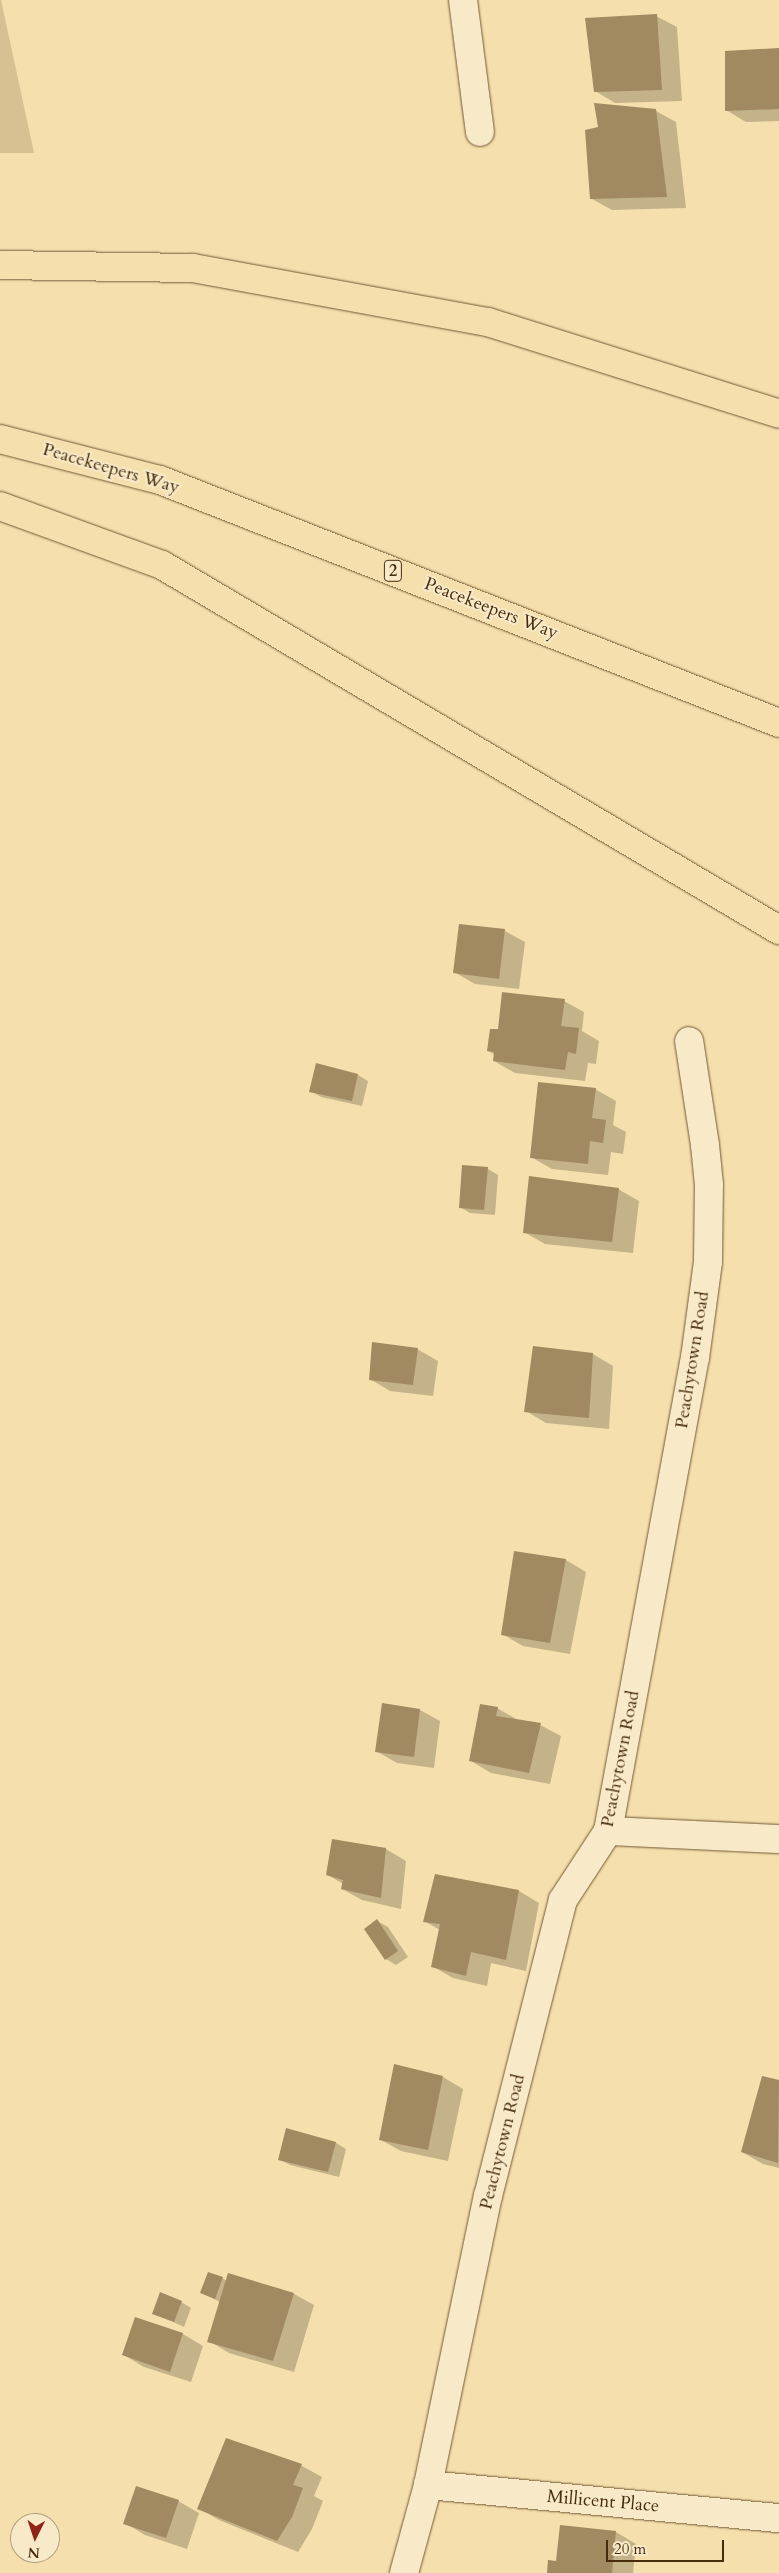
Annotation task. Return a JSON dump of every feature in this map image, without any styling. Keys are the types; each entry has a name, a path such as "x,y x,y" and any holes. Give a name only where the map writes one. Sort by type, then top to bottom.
{"highway":[{"path":"0,265 193,268 488,322 779,414"},
{"name":"Peacekeepers Way","path":"0,439 160,480 779,724"},
{"path":"0,506 162,565 779,930"}],"street":[{"path":"463,0 480,132"},
{"name":"Peachytown Road","path":"404,2573 428,2485 488,2196 563,1900 608,1831 695,1358 708,1262 709,1185 689,1041"},
{"path":"608,1831 779,1839"},
{"name":"Millicent Place","path":"428,2485 779,2518"}],"shaded area":[{"path":"1,0 34,153 0,153"}],"building":[{"path":"657,14 662,90 594,92 585,18"},
{"path":"779,48 779,109 725,111 725,51"},
{"path":"594,103 656,109 667,197 590,199 585,130 598,127"},
{"path":"459,924 505,929 499,979 453,973"},
{"path":"502,992 565,999 561,1026 579,1028 576,1054 568,1052 565,1070 493,1061 494,1052 487,1051 490,1029 498,1029"},
{"path":"316,1063 358,1074 352,1101 309,1092"},
{"path":"538,1082 596,1088 592,1118 606,1120 603,1143 590,1141 588,1164 530,1158"},
{"path":"462,1165 488,1167 484,1210 459,1208"},
{"path":"529,1176 619,1188 612,1242 523,1233"},
{"path":"372,1342 418,1348 413,1385 369,1380"},
{"path":"533,1346 593,1353 589,1418 524,1412"},
{"path":"514,1551 566,1559 550,1643 501,1635"},
{"path":"382,1703 420,1709 414,1757 375,1752"},
{"path":"480,1704 498,1707 496,1716 541,1723 529,1773 469,1761"},
{"path":"332,1839 386,1848 381,1898 341,1889 343,1880 326,1875"},
{"path":"435,1874 519,1890 506,1960 471,1952 466,1976 431,1967 440,1924 423,1922"},
{"path":"377,1919 398,1951 385,1960 364,1929"},
{"path":"394,2064 443,2076 428,2150 379,2140"},
{"path":"762,2076 779,2080 778,2163 741,2152"},
{"path":"286,2128 336,2142 328,2172 278,2160"},
{"path":"208,2272 223,2277 215,2299 200,2293"},
{"path":"228,2273 294,2293 273,2361 207,2342"},
{"path":"160,2292 182,2301 174,2322 152,2314"},
{"path":"135,2317 183,2333 170,2372 122,2355"},
{"path":"226,2438 302,2464 293,2485 303,2488 292,2517 277,2541 197,2509"},
{"path":"136,2486 179,2500 166,2538 123,2524"},
{"path":"560,2525 616,2531 612,2573 547,2573 548,2560 556,2561"}]}
